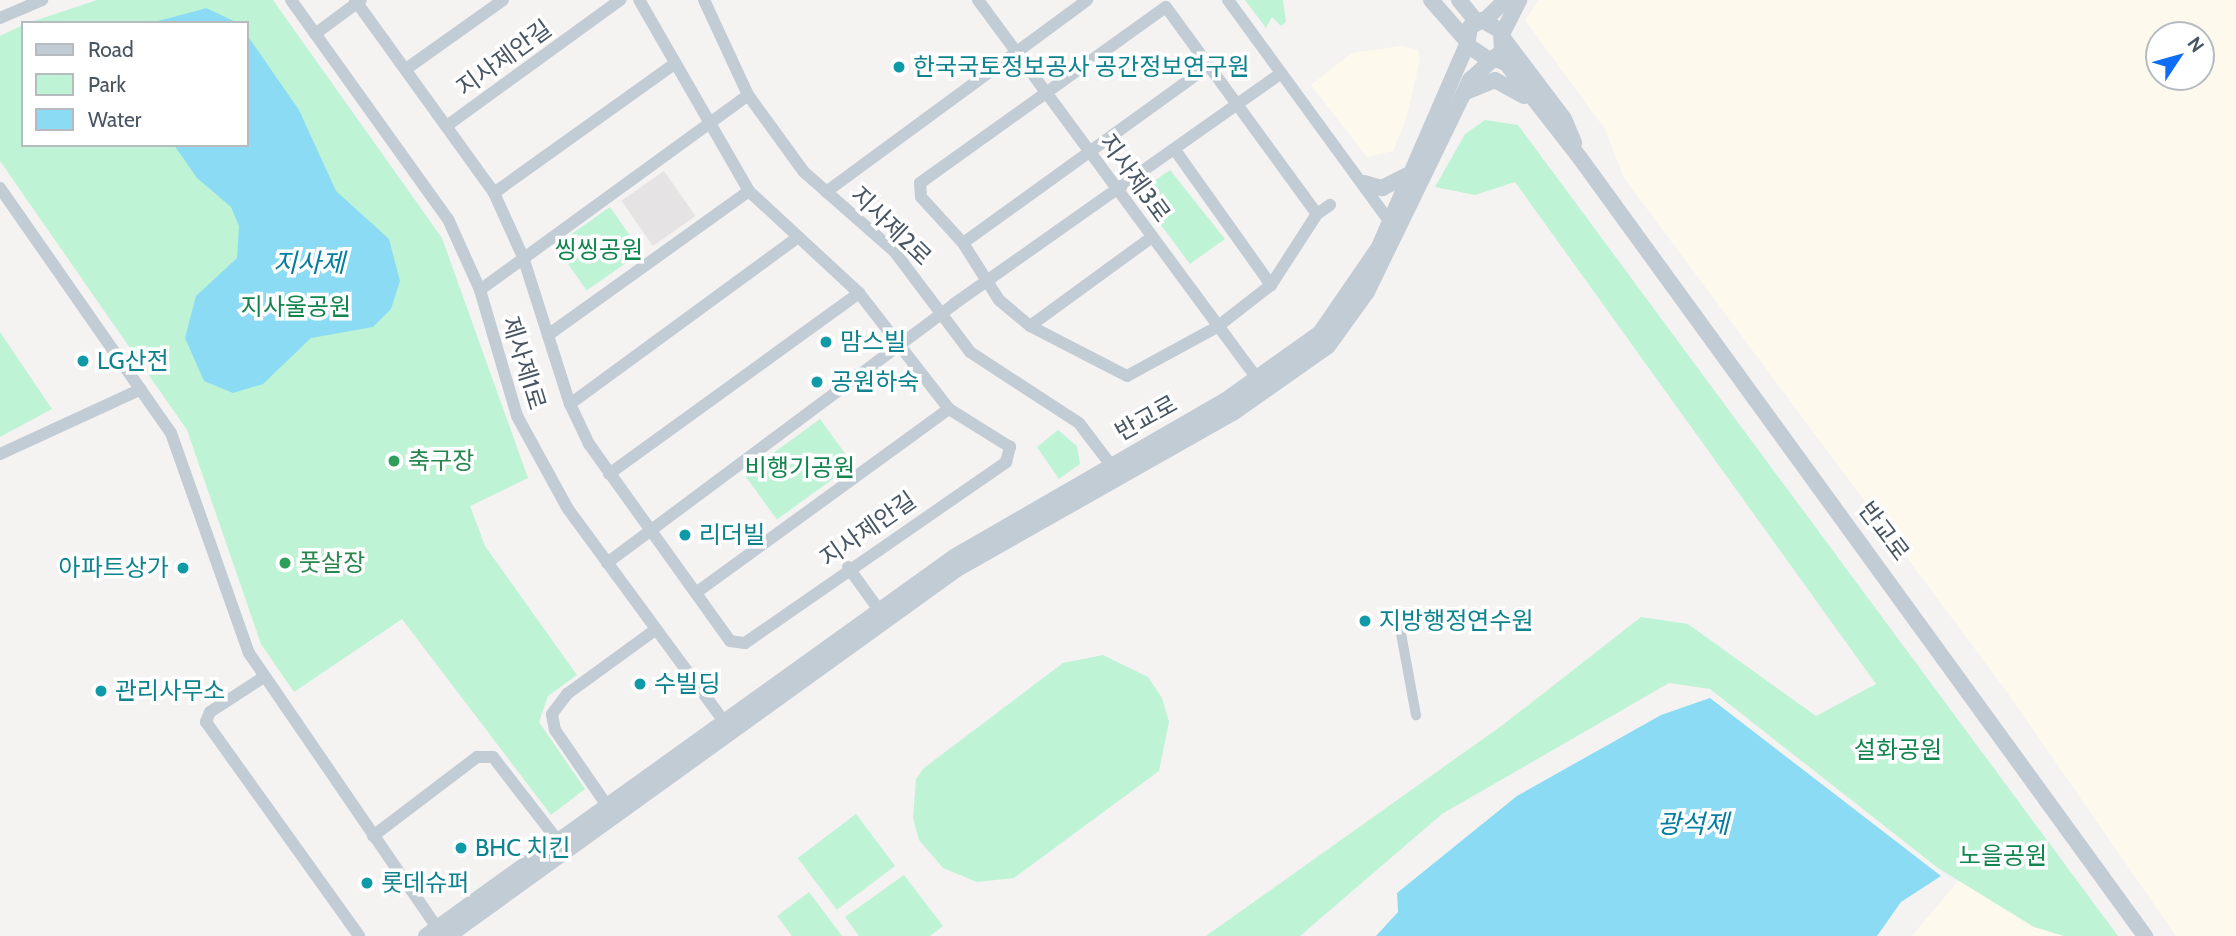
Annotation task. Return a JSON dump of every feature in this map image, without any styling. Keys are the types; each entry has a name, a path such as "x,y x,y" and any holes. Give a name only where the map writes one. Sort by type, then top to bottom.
{"street":[{"path":"0,19 42,0"},
{"name":"제사제1로","path":"291,0 436,200 480,290 517,416 568,509 727,726"},
{"name":"지사제안길","path":"406,69 503,0"},
{"name":"지사제안길","path":"448,125 620,0"},
{"name":"지사제안길","path":"358,1 494,193 523,257 570,404 609,474 730,641 745,643 848,567 1006,462 1010,447 1003,437 949,409 859,293 749,191 706,124 639,0"},
{"name":"지사제2로","path":"704,0 748,95 826,192 894,251 970,352 1079,423 1115,470"},
{"name":"지사제3로","path":"978,0 1258,380"},
{"path":"826,192 1087,0"},
{"path":"1228,0 1390,222"},
{"name":"반교로","path":"1459,0 1481,21 1503,36 1564,119 1580,158"},
{"name":"반교로","path":"727,726 957,569 1258,380 1321,333 1360,280 1390,222 1414,172 1466,42 1481,21 1506,0"},
{"name":"반교로","path":"727,726 879,610 1001,527 1244,406 1328,346 1383,262 1468,91 1503,36 1519,0"},
{"path":"315,34 358,1"},
{"path":"1431,1 1448,13 1466,42"},
{"path":"1317,214 1166,7 920,183 921,197 963,243 989,282 1030,326 1127,376 1217,327 1271,285 1317,214 1330,205"},
{"name":"반교로","path":"1466,42 1490,59 1506,63 1580,158 2145,936"},
{"path":"494,193 674,64"},
{"path":"963,243 1208,66"},
{"path":"607,563 942,316 1282,73"},
{"path":"1468,91 1495,80 1534,101"},
{"path":"480,290 748,95"},
{"path":"1175,150 1271,285"},
{"path":"1364,183 1382,188 1414,172"},
{"path":"0,188 171,433 242,639 264,677 439,934"},
{"path":"548,335 749,191"},
{"path":"570,404 798,237"},
{"path":"1030,326 1152,237"},
{"path":"609,474 859,293"},
{"path":"0,454 141,389"},
{"name":"지사제안길","path":"697,592 949,409"},
{"path":"848,567 879,610"},
{"path":"1398,617 1416,715"},
{"path":"608,807 555,730 552,714 567,694 655,630"},
{"path":"264,677 210,712 206,722 359,936"},
{"path":"439,934 559,842 727,726"},
{"path":"439,934 727,726"},
{"path":"373,836 477,757 493,757 559,842"}],"shaded area":[{"path":"1539,0 2236,0 2236,936 2176,936 2007,692 1624,178 1605,129 1525,20"},
{"path":"1401,46 1418,50 1420,59 1406,119 1393,151 1367,157 1311,85 1352,53"},
{"path":"664,171 696,216 653,246 621,201"},
{"path":"1959,880 2034,927 2064,936 1912,936"}],"green space":[{"name":"지사울공원","path":"97,0 273,0 442,238 528,478 470,506 485,546 577,675 548,696 539,722 585,789 551,815 402,619 294,692 261,644 187,430 0,161 0,36 21,26 21,147 248,147 248,21 34,21"},
{"path":"1245,0 1283,0 1286,22 1281,26 1272,17 1266,28"},
{"name":"설화공원","path":"1485,120 1518,125 2118,936 2064,936 2034,927 1938,868 1710,689 1669,683 1442,814 1300,936 1206,936 1504,724 1641,617 1688,624 1816,716 1876,684 1515,182 1475,195 1435,187 1465,134"},
{"path":"1170,170 1225,239 1190,264 1143,201 1141,190"},
{"name":"씽씽공원","path":"610,207 642,252 587,290 555,245"},
{"path":"0,332 52,409 0,437"},
{"name":"비행기공원","path":"820,419 853,464 777,520 744,474"},
{"path":"1058,430 1077,446 1080,464 1059,479 1037,447"},
{"path":"1103,655 1148,677 1162,698 1169,722 1159,771 1014,878 977,882 943,868 919,840 913,818 916,779 924,768 1063,663"},
{"path":"856,814 895,866 837,910 798,858"},
{"path":"904,875 943,926 930,936 859,936 845,917"},
{"path":"809,892 842,936 792,936 777,916"}],"water":[{"path":"206,8 234,21 158,21"},
{"name":"지사제","path":"248,36 299,110 336,191 389,239 400,281 391,309 373,327 311,338 263,384 233,393 204,381 185,338 196,296 237,258 239,226 231,207 197,178 175,147 248,147"},
{"name":"광석제","path":"1710,698 1941,876 1901,902 1877,936 1376,936 1398,912 1397,893 1517,796 1661,715"}],"place":[{"name":"한국국토정보공사 공간정보연구원","path":"899,67"},
{"name":"맘스빌","path":"826,342"},
{"name":"LG산전","path":"83,361"},
{"name":"공원하숙","path":"817,382"},
{"name":"축구장","path":"394,461"},
{"name":"리더빌","path":"685,535"},
{"name":"풋살장","path":"285,563"},
{"name":"아파트상가","path":"183,568"},
{"name":"지방행정연수원","path":"1365,621"},
{"name":"수빌딩","path":"640,684"},
{"name":"관리사무소","path":"101,691"},
{"name":"BHC 치킨","path":"461,848"},
{"name":"롯데슈퍼","path":"367,883"}],"park label":[{"name":"노을공원","path":"2003,856"}]}
